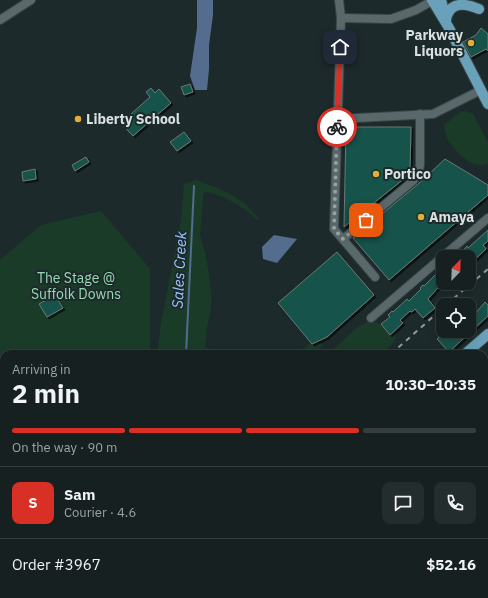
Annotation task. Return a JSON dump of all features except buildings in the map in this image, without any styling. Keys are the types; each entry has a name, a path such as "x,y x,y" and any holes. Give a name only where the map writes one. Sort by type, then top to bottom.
{"main road":[{"path":"435,0 488,104"},
{"path":"465,0 484,12"},
{"path":"448,24 450,12 458,5 465,4 484,12"},
{"path":"470,350 488,334"}],"street":[{"path":"0,20 31,0"},
{"path":"339,0 341,18 334,229 375,278"},
{"path":"341,18 391,19 416,10 435,0"},
{"path":"338,119 433,114 481,90"},
{"path":"343,239 413,180 418,173 420,165 420,114"},
{"path":"371,318 488,218"}],"green space":[{"path":"465,111 473,114 488,142 488,163 482,165 469,162 458,152 446,135 444,125 459,113"},
{"path":"196,180 232,195 248,206 260,221 244,209 226,199 211,193 206,192 203,194 200,235 206,256 211,291 211,308 205,347 213,350 158,350 161,323 181,221 184,184"},
{"name":"The Stage @ Suffolk Downs","path":"101,211 150,269 150,350 0,350 0,260 41,225"},
{"path":"370,321 374,321 381,324 396,336 395,340 386,350 332,350 359,326"},
{"path":"312,341 323,345 319,350 302,350"}],"water":[{"path":"197,0 213,0 207,90 195,90 190,76 197,28"},
{"path":"274,235 297,239 277,263 263,259 262,247"}],"waterway":[{"name":"Sales Creek","path":"186,350 194,186"}],"railway":[{"path":"454,298 488,269"},
{"path":"396,350 436,314"}],"way so far":[{"path":"337,127 334,229 343,239 366,220"}],"place":[{"name":"Parkway Liquors","path":"471,43"},
{"name":"Liberty School","path":"78,119"},
{"name":"Portico","path":"376,174"},
{"name":"Amaya","path":"421,217"}],"route":[{"path":"337,127 340,47"}]}
